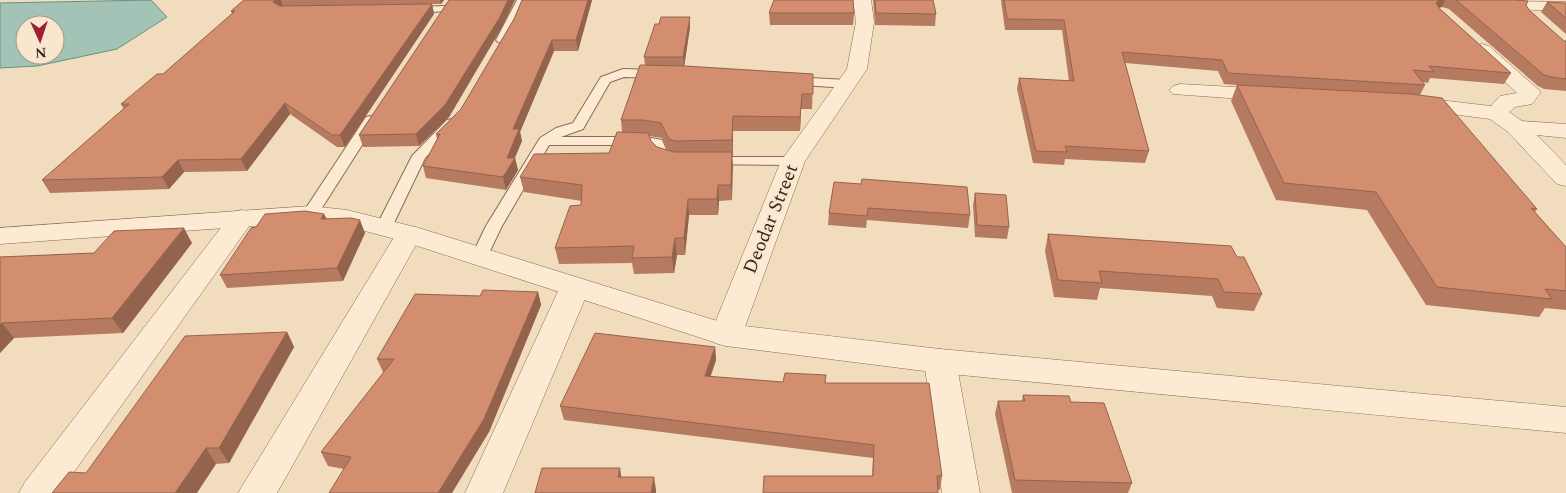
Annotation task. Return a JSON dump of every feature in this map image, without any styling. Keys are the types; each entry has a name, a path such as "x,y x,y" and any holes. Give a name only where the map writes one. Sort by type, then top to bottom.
{"street":[{"name":"Deodar Street","path":"726,335 793,161 857,69 865,22 862,0"},
{"path":"1458,0 1566,7"},
{"path":"1471,40 1530,92 1524,99 1508,101 1496,113"},
{"path":"1180,90 1287,96"},
{"path":"1393,102 1496,113 1516,127 1566,179"},
{"path":"1516,127 1566,131"},
{"path":"0,236 310,214 347,218 397,230 726,335 940,361 1566,420"},
{"path":"38,493 242,218"},
{"path":"257,493 397,230"},
{"path":"484,493 575,287"},
{"path":"940,361 961,493"}],"lane":[{"path":"494,53 522,0"},
{"path":"398,10 448,5"},
{"path":"434,25 448,5"},
{"path":"479,256 494,226 545,141 561,132 578,126 605,80 624,73 668,74"},
{"path":"775,80 847,84"},
{"path":"310,214 377,110"},
{"path":"397,230 419,156 460,112"},
{"path":"545,141 646,141 657,143 659,153 664,159 691,162 793,161"}],"shaded area":[{"path":"151,0 167,17 117,49 65,60 65,15 15,15 15,65 42,65 0,68 0,3"}],"building":[{"path":"244,0 275,0 273,2 280,6 432,4 340,135 332,135 285,103 241,159 178,160 162,177 42,180 129,104 121,104 157,74 163,74 235,11 231,11"},
{"path":"449,0 508,0 500,17 445,105 416,134 359,135"},
{"path":"522,0 588,0 576,40 552,40 513,129 519,129 507,158 515,158 503,177 423,166 440,134 436,134 461,109 514,19"},
{"path":"774,0 853,0 854,13 769,13"},
{"path":"875,0 933,0 936,14 876,13"},
{"path":"1004,0 1439,0 1436,3 1440,9 1511,73 1429,66 1434,72 1413,70 1425,85 1228,73 1222,60 1122,52 1149,151 1065,146 1067,152 1036,151 1019,78 1074,81 1064,20 1007,19"},
{"path":"1456,0 1528,1 1526,5 1529,10 1566,41 1566,79 1544,75"},
{"path":"1547,2 1566,3 1566,18"},
{"path":"661,17 690,17 683,57 644,57 655,24 659,24"},
{"path":"640,65 813,74 813,94 802,94 800,117 733,116 732,140 675,141 669,139 661,123 644,120 621,120"},
{"path":"1237,85 1411,94 1442,98 1537,209 1531,208 1566,247 1566,291 1545,289 1552,299 1437,287 1376,192 1284,183"},
{"path":"617,132 648,133 651,141 657,147 674,152 732,152 731,185 718,185 717,199 688,199 684,238 675,238 672,257 632,258 634,246 555,248 570,206 581,205 582,185 520,177 534,154 609,153"},
{"path":"862,179 967,187 970,215 868,208 867,216 829,213 834,182 861,184"},
{"path":"975,193 1006,195 1009,227 977,225"},
{"path":"305,211 324,214 321,219 351,218 360,220 337,268 220,275 251,228 256,227 265,214"},
{"path":"184,228 112,318 2,323 0,325 0,257 94,253 114,231"},
{"path":"1048,234 1231,246 1237,257 1244,257 1262,294 1224,292 1218,279 1099,271 1102,283 1058,280"},
{"path":"483,290 538,292 484,419 438,493 329,493 351,457 321,452 394,359 377,359 415,294 480,296"},
{"path":"287,332 219,448 206,448 175,493 52,493 69,472 86,473 185,336"},
{"path":"595,333 715,347 705,376 783,382 785,373 826,375 825,383 929,383 942,476 937,476 938,493 763,493 764,476 873,476 874,445 560,406"},
{"path":"1023,395 1069,396 1071,402 1104,403 1132,483 1015,480 998,401 1025,401"},
{"path":"542,468 620,468 618,477 654,477 651,493 535,493"}]}
